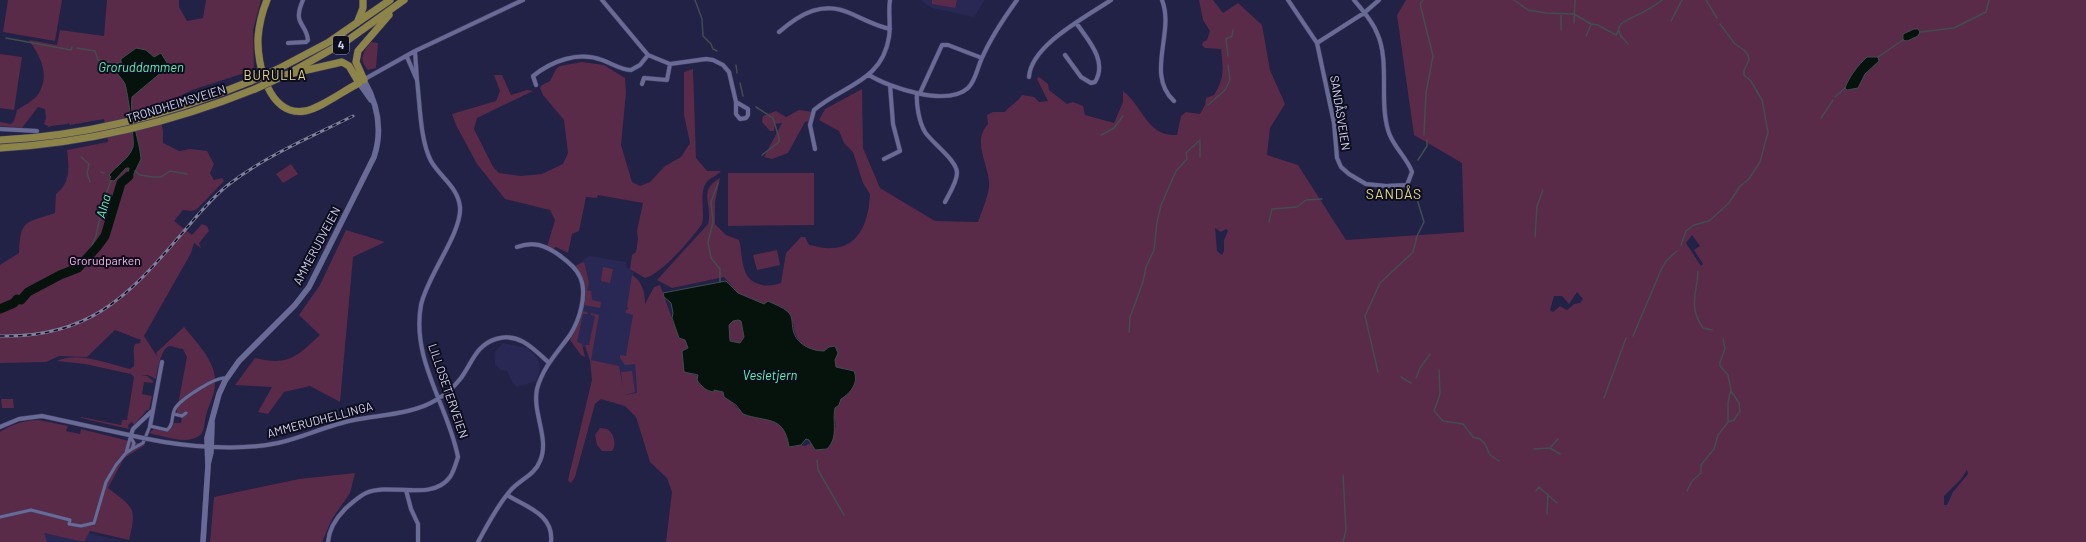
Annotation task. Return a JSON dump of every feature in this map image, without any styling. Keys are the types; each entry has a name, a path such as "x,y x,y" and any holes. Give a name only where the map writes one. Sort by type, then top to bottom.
{"highway":[{"path":"267,0 260,24 259,52 266,81 278,103 291,111 305,111 314,108 361,81"},
{"path":"356,24 362,12 363,0"},
{"name":"TRONDHEIMSVEIEN","path":"0,140 59,135 105,127 159,114 208,98 278,69 324,45 390,0"},
{"name":"TRONDHEIMSVEIEN","path":"0,148 62,142 107,135 161,122 211,106 255,89 283,76 348,40 404,0"},
{"path":"361,81 356,62 358,51 394,8"},
{"path":"283,76 342,62 349,66 361,81"}],"street":[{"path":"288,43 306,42 308,40 298,16 303,0"},
{"path":"361,81 407,56 522,0"},
{"path":"602,0 648,55 670,64 706,59 717,61 729,72 736,102"},
{"path":"815,149 810,125 814,110 869,75 882,59 887,45 890,29 890,0"},
{"path":"869,75 890,85 919,93 942,96 959,94 968,88 974,79 982,58 999,26 1017,0"},
{"path":"1029,77 1032,65 1043,49 1111,0"},
{"path":"1162,0 1166,16 1161,79 1164,90 1174,101"},
{"name":"SANDÅSVEIEN","path":"1288,0 1317,43 1331,108 1337,158 1341,167 1349,174 1366,184 1386,186 1407,185 1412,172 1391,139 1386,121 1382,48 1378,34 1364,12"},
{"path":"1354,0 1364,12"},
{"path":"1317,43 1364,12 1378,0"},
{"path":"779,32 807,12 826,7 844,10 875,25 890,29"},
{"path":"1065,55 1084,80 1091,83 1095,82 1098,73 1097,54 1077,24"},
{"path":"945,202 956,176 956,170 941,148 925,132 917,106 919,93 942,45 948,45 982,58"},
{"name":"LILLOSETERVEIEN","path":"328,542 331,528 336,519 358,498 367,493 426,489 438,486 445,482 453,471 458,457 421,348 421,306 424,296 458,221 460,204 454,190 431,160 425,141 415,52"},
{"path":"536,85 533,76 545,67 562,60 592,57 631,70 640,65 648,55"},
{"name":"LILLOSETERVEIEN","path":"407,56 417,80"},
{"path":"642,84 644,78 667,80 670,64"},
{"name":"AMMERUDVEIEN","path":"203,542 209,445 208,430 212,422 219,394 227,378 244,354 295,305 318,272 374,157 379,131 377,113 370,91 361,81"},
{"path":"884,159 900,151 894,129 890,85"},
{"path":"0,129 37,131"},
{"path":"478,542 498,507 507,495 520,480 533,472 542,457 543,444 537,412 537,394 548,362 570,335 579,317 582,298 580,276 564,259 547,248 528,243 517,247"},
{"name":"AMMERUDHELLINGA","path":"0,427 7,423 27,417 42,416 131,437 168,443 247,447 266,445 348,421 419,409 438,399 454,386 461,378 480,348 486,342 497,338 514,337 525,341 548,362"},
{"path":"0,517 31,510 70,520 69,524 82,526 94,522 106,482 116,465 126,453 144,443 150,426 162,362"},
{"path":"150,426 167,430 171,426 175,408 197,390 222,377 227,378"},
{"path":"126,453 133,429 152,411"},
{"path":"174,414 182,416 186,413"},
{"path":"131,437 134,443 132,449"},
{"path":"406,490 411,509 418,524 418,542"},
{"path":"507,495 545,518 551,531 551,542"}],"shaded area":[{"path":"920,0 985,0 974,17 932,8"},
{"path":"589,256 626,262 627,268 634,270 633,275 639,280 645,293 635,364 637,393 624,395 619,366 589,360 585,348 570,340 580,321 584,305 584,294 575,266"},
{"path":"503,343 527,348 538,359 540,369 536,381 517,387 512,382 507,371 501,370 495,364 495,352"},
{"path":"79,531 123,541 47,542 43,533 54,535"}],"green space":[{"path":"8,0 62,0 55,41 3,32"},
{"name":"Grorudparken","path":"107,0 179,0 179,7 187,21 203,18 206,0 261,0 253,30 254,70 192,90 157,107 163,130 163,143 179,151 190,149 207,151 214,164 210,173 214,180 222,178 224,181 197,209 192,211 183,210 174,221 192,235 202,224 207,226 209,231 199,243 201,248 194,243 191,253 144,336 158,358 156,353 184,327 205,353 213,368 215,388 213,396 201,434 194,439 181,440 149,433 154,429 166,431 171,429 174,423 181,423 182,416 176,415 187,357 183,349 170,346 167,347 160,360 156,379 148,375 141,376 147,376 153,381 153,383 144,382 142,394 152,396 149,410 147,410 134,425 132,422 128,425 129,429 81,417 121,425 122,420 127,420 134,377 131,374 85,364 57,361 74,357 84,358 130,369 134,366 135,344 140,343 141,340 115,330 87,357 59,356 46,362 0,363 0,265 19,253 21,234 26,224 55,213 56,194 67,180 67,150 108,142 104,119 49,127 44,124 46,118 45,109 38,107 22,128 0,126 0,122 11,124 14,121 17,110 29,103 39,93 42,86 44,72 37,52 29,40 57,45 60,30 104,36"},
{"path":"932,0 957,0 955,8 932,4"},
{"path":"1199,0 1213,0 1223,13 1238,3 1262,25 1270,70 1285,104 1270,128 1267,155 1298,165 1346,240 1464,232 1462,163 1414,135 1397,15 1406,0 2086,0 2086,542 666,542 672,492 667,478 650,462 636,417 625,406 601,399 595,404 575,477 571,483 568,480 592,380 590,360 585,345 589,345 595,316 591,315 591,313 599,315 591,360 619,366 623,388 621,372 632,371 635,392 624,395 637,393 635,364 625,365 620,358 620,355 626,356 633,315 626,313 626,310 629,309 627,307 632,275 642,288 645,304 654,287 660,285 679,338 685,340 688,348 682,351 685,372 698,376 705,389 714,392 714,390 718,390 722,392 737,408 751,416 778,423 783,428 793,447 801,445 805,446 811,443 815,450 827,449 831,442 835,426 835,407 853,386 856,377 854,371 836,367 829,347 824,351 818,351 802,344 796,334 793,322 764,304 738,293 724,277 672,288 657,280 708,224 709,210 707,193 713,183 720,178 715,202 715,224 726,235 739,240 745,271 747,276 755,283 776,285 781,283 786,253 801,237 805,237 809,245 823,248 841,247 850,243 861,230 865,222 868,213 870,194 863,183 853,152 844,143 839,131 819,120 825,109 862,89 863,148 880,188 935,221 978,222 989,186 989,178 981,146 983,131 988,124 987,115 993,112 1005,112 1022,95 1034,97 1039,102 1048,101 1037,79 1039,77 1048,84 1049,90 1067,104 1073,102 1083,106 1085,115 1114,123 1123,102 1123,91 1136,104 1152,126 1167,134 1177,135 1181,116 1186,112 1200,114 1205,105 1206,98 1214,95 1222,78 1223,68 1221,49 1205,48 1202,45 1203,42 1207,40 1210,31 1203,20","holes":["1867,57 1878,57 1879,61 1865,74 1855,72","1215,228 1221,232 1226,229 1228,231 1224,240 1224,251 1222,255 1217,251","1692,235 1700,246 1694,250 1703,264 1701,266 1686,243","1577,292 1583,299 1580,303 1574,304 1567,310 1560,306 1553,312 1550,310 1554,296 1562,296 1569,304","1967,470 1968,474 1953,492 1947,505 1944,505 1944,496 1961,479"]},
{"path":"371,42 378,43 376,68 368,70 362,59"},
{"path":"0,54 22,57 14,110 0,108"},
{"path":"582,62 604,65 625,78 626,92 621,145 632,182 640,186 650,182 665,166 681,157 690,143 684,115 684,72 693,69 696,158 707,171 721,171 707,181 704,187 702,197 702,224 668,263 660,270 645,278 630,269 632,255 636,252 638,239 637,231 643,203 598,195 597,198 586,197 579,231 572,234 568,253 556,247 552,249 547,247 555,220 550,210 505,199 477,164 456,125 452,114 496,101 500,91 494,75 502,75 511,95 527,90 533,91 477,118 474,129 493,167 499,173 521,176 542,174 563,164 568,153 564,120 543,95 540,88 542,85 550,81 556,69 560,66"},
{"path":"799,110 813,112 813,120 805,122 788,153 772,159 764,157 782,123 775,124 774,131 770,131 762,122 763,116 776,111 786,117"},
{"path":"291,164 298,174 283,183 276,174"},
{"path":"728,173 814,173 814,225 728,226"},
{"path":"346,230 385,242 353,257 340,402 310,386 284,392 268,414 258,412 272,387 235,385 255,358 276,361 291,358 298,354 320,335 299,315 320,285"},
{"path":"777,250 780,265 757,270 753,255"},
{"path":"584,262 589,283 587,290 591,291 592,300 601,302 600,308 584,305 584,294 575,266"},
{"path":"603,267 613,269 610,283 601,281"},
{"path":"582,311 587,312 588,314 583,314 577,342 582,344 585,357 581,355 570,340 576,329"},
{"path":"733,321 741,321 744,337 740,343 730,341 729,325"},
{"path":"1,399 13,399 14,408 2,408"},
{"path":"39,420 68,426 66,431 80,434 81,429 145,445 124,458 108,488 123,500 131,509 133,521 129,540 90,531 84,542 44,533 47,542 0,542 0,432 19,423"},
{"path":"600,428 607,429 613,436 614,448 612,451 602,451 597,445 595,435"},
{"path":"355,473 350,493 332,519 322,542 210,542 214,497 299,479"}],"water":[{"path":"1914,29 1918,29 1920,32 1918,36 1907,41 1903,40 1903,34"},
{"name":"Groruddammen","path":"136,48 146,50 154,57 161,53 169,66 132,97 131,105 133,121 141,159 133,176 121,183 128,174 129,168 126,168 114,181 109,180 111,177 109,175 129,155 133,147 133,136 125,84 116,72 125,65 121,63 121,59"},
{"path":"1867,57 1878,57 1879,61 1865,74 1858,88 1847,90 1845,88 1851,75"},
{"name":"Vesletjern","path":"726,281 738,293 764,304 768,301 786,310 791,316 793,330 796,337 802,344 815,350 824,351 829,347 835,346 838,353 835,360 836,367 854,371 855,383 848,394 841,399 839,405 835,408 833,440 827,449 815,450 809,440 806,439 801,445 789,447 787,436 778,424 743,414 736,405 724,397 723,392 706,390 697,380 698,375 684,372 682,351 688,348 685,340 679,338 672,318 673,313 671,303 664,297 663,293","holes":["733,321 741,321 744,337 740,343 730,341 729,325"]}],"waterway":[{"path":"695,0 702,19 703,36 711,44 713,49 717,51"},
{"path":"1423,0 1420,4 1433,56 1426,93 1424,135"},
{"path":"1514,0 1528,10 1546,13 1574,14 1591,24 1598,25 1616,35 1621,24 1662,0"},
{"path":"1574,23 1575,0"},
{"path":"1671,21 1682,0"},
{"path":"1706,0 1717,18"},
{"path":"1920,32 1954,28 1986,12 1989,0"},
{"path":"1561,14 1561,30"},
{"path":"1681,245 1686,231 1694,225 1709,221 1729,203 1740,186 1748,180 1760,162 1768,132 1762,100 1751,81 1744,75 1744,70 1749,60 1748,55 1744,50 1735,44 1720,24"},
{"path":"1586,36 1591,25"},
{"path":"1228,56 1226,39 1232,36 1233,30"},
{"path":"1619,31 1620,35 1628,44"},
{"path":"6,38 71,50 72,47"},
{"path":"1878,57 1903,40"},
{"path":"77,48 95,51 98,60 109,62"},
{"path":"116,63 123,64"},
{"path":"736,65 737,73"},
{"path":"1208,105 1225,90 1230,80 1228,65"},
{"path":"740,83 743,96"},
{"path":"1835,97 1845,88"},
{"path":"1821,118 1833,100"},
{"path":"756,107 773,118 779,138 779,142 762,155"},
{"path":"1101,135 1114,128 1123,116"},
{"path":"1129,332 1130,317 1143,282 1146,267 1154,250 1157,222 1161,205 1176,171 1187,159 1186,153 1200,140"},
{"path":"1418,160 1427,146 1427,140"},
{"path":"1200,142 1200,157"},
{"path":"81,157 89,164 87,173 90,182"},
{"path":"135,171 140,175 153,177 161,177 170,171 187,174"},
{"name":"Alna","path":"0,309 14,303 17,299 21,300 28,292 60,275 78,268 105,236 121,183 129,176"},
{"name":"Alna","path":"86,259 96,236 104,199 111,181"},
{"path":"718,183 711,202 713,222 708,242 711,258 720,269 720,282"},
{"path":"1535,237 1537,206 1543,190"},
{"path":"1378,372 1365,316 1380,283 1413,252 1417,236 1424,222 1417,199 1417,191"},
{"path":"1269,222 1272,209 1297,207 1306,200 1322,199"},
{"path":"1633,336 1661,270 1666,261 1677,251"},
{"path":"1698,271 1694,300 1696,313 1703,328 1712,330"},
{"path":"1604,398 1626,338"},
{"path":"1687,491 1692,481 1701,473 1701,465 1714,449 1718,435 1728,422 1728,402 1731,390 1728,375 1720,366 1725,349 1723,339"},
{"path":"1416,378 1420,368 1430,354"},
{"path":"1439,370 1440,394 1434,411 1443,421 1463,424 1473,437 1480,439 1485,444 1490,455 1499,461"},
{"path":"1401,377 1411,383"},
{"path":"1728,422 1734,420 1740,411 1739,403 1731,391"},
{"path":"1550,448 1558,439"},
{"path":"1534,449 1550,448 1560,454"},
{"path":"817,460 818,470 844,515"},
{"path":"1343,475 1346,530 1343,542"},
{"path":"1536,491 1539,487 1557,503"},
{"path":"1547,514 1548,494"}],"railway":[{"path":"0,336 30,335 57,330 80,322 102,311 122,296 140,279 159,260 208,204 228,185 273,156 353,116"}],"district":[{"name":"BURULLA","path":"275,75"},
{"name":"SANDÅS","path":"1394,194"}]}
